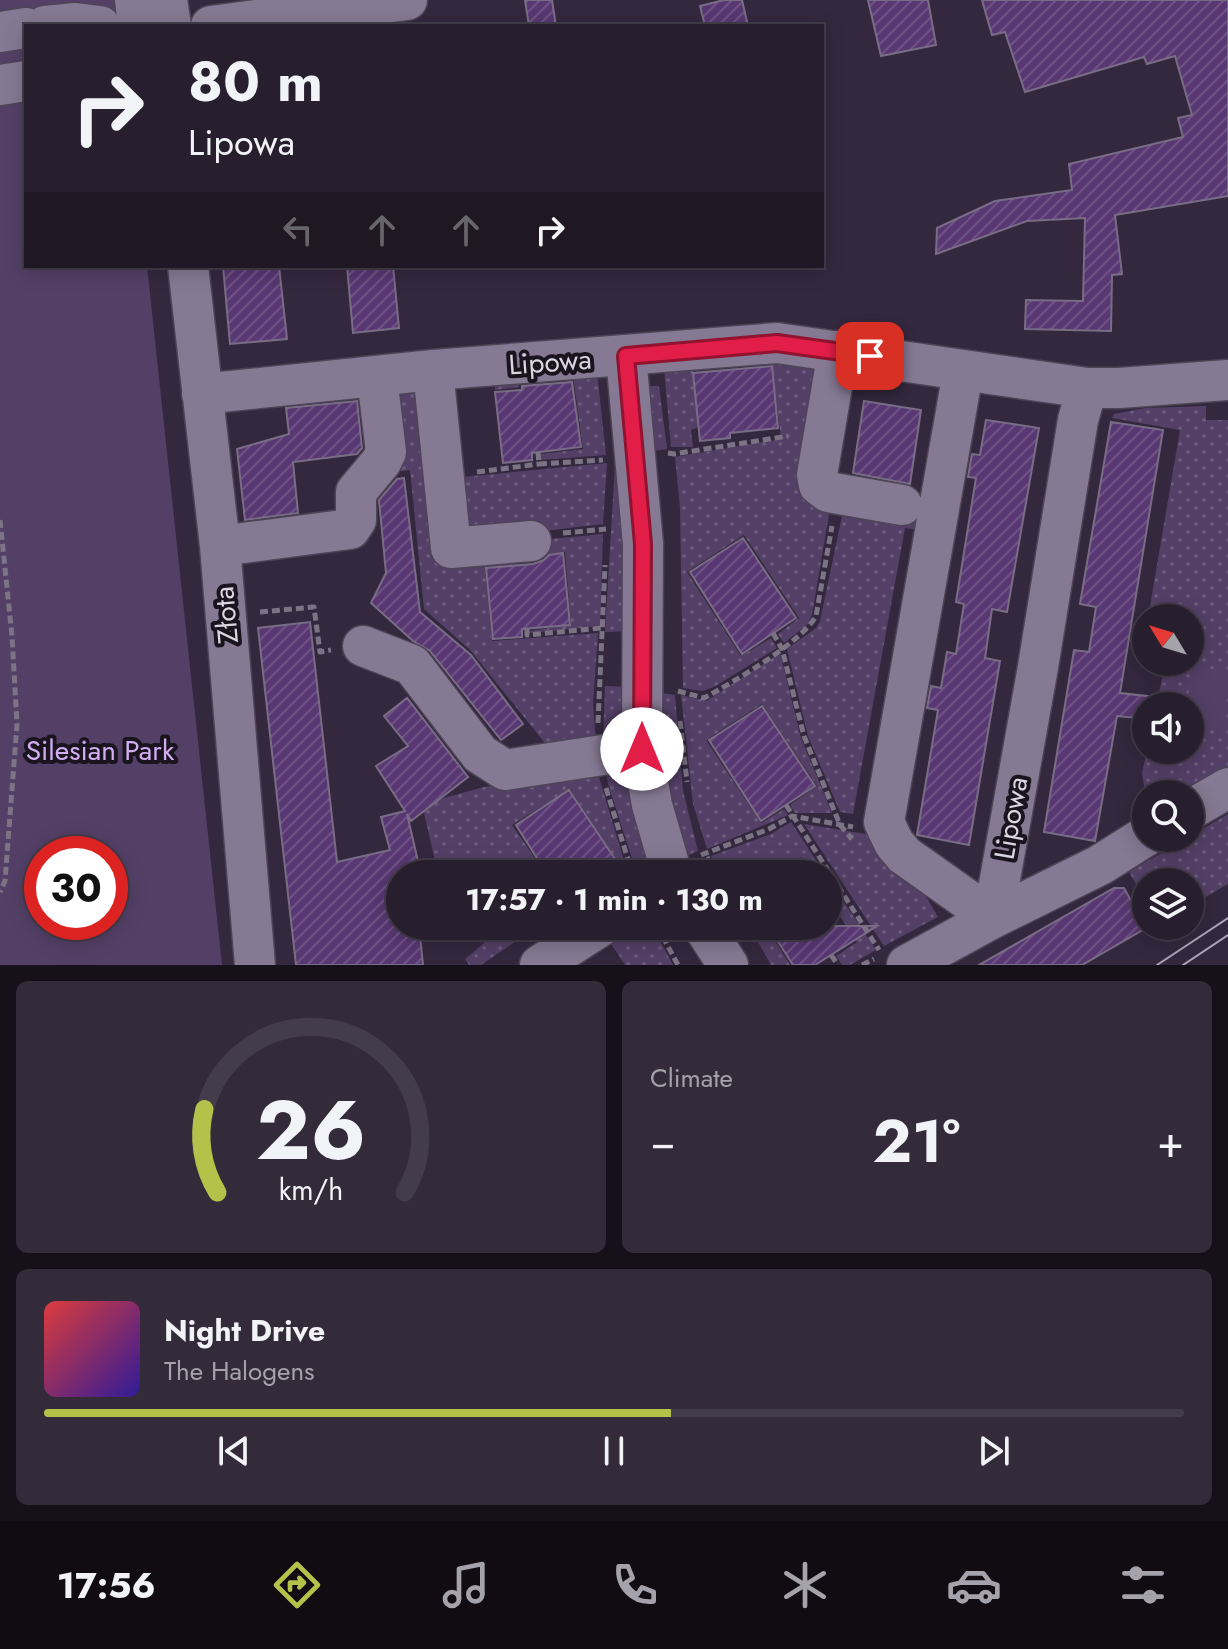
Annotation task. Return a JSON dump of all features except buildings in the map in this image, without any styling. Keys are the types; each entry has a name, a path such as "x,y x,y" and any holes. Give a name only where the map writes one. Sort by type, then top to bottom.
{"street":[{"path":"226,24 407,0"},
{"path":"66,24 138,19"},
{"path":"0,32 24,28"},
{"path":"0,85 24,81"},
{"name":"Złota","path":"188,268 220,546 255,965"},
{"name":"Lipowa","path":"202,394 433,370 777,343 1087,388 1228,380"},
{"path":"838,351 817,475 819,485 838,494 902,505"},
{"path":"626,356 643,544 642,749 652,805 668,860"},
{"path":"433,370 451,548 531,541"},
{"path":"963,372 884,822 874,838 894,843 904,855 993,918"},
{"path":"220,546 350,529 356,520 356,492 386,452 377,377"},
{"name":"Lipowa","path":"993,918 1078,420 1087,388"},
{"path":"363,646 412,665 480,754 505,770 642,749"},
{"path":"1204,802 1228,788"},
{"name":"Lipowa","path":"895,959 993,918 1100,865 1132,845"},
{"path":"540,965 579,940"},
{"path":"712,940 728,965"}],"path":[{"path":"444,477 539,464 674,454 825,431"},
{"path":"538,452 539,464"},
{"path":"678,691 704,698 782,649 811,626 816,616 838,494"},
{"path":"0,520 17,724 5,881 0,892"},
{"path":"252,612 314,607 317,652 363,646"},
{"path":"527,629 527,635 602,628"},
{"path":"773,633 782,649 804,736 840,825 874,838"},
{"path":"786,805 895,959"},
{"path":"693,860 769,829 792,816 840,825 874,838"},
{"path":"665,940 678,965"},
{"path":"831,955 838,965"}],"green space":[{"name":"Silesian Park","path":"0,0 118,0 121,24 24,24 24,268 147,268 222,965 0,965"},
{"path":"774,355 812,367 819,383 830,508 812,615 807,625 784,643 778,634 799,618 744,535 687,572 741,656 771,638 777,648 714,687 702,691 683,688 680,508 675,457 781,439 771,357 721,363 721,368 693,371 698,427 691,430 693,447 671,447 664,368"},
{"path":"597,372 606,455 540,460 540,454 583,449 573,375 519,381 519,387 495,390 495,379"},
{"path":"646,386 659,386 667,449 653,451"},
{"path":"422,388 445,558 538,540 603,534 600,626 529,633 571,625 565,552 512,559 512,565 485,567 492,641 598,633 593,704 596,744 553,753 470,650 424,609 410,470 395,472 387,392"},
{"path":"1206,406 1206,420 1228,420 1228,779 1204,788 1204,780 1143,780 1144,764 1204,764 1204,692 1159,692 1163,676 1204,676 1204,604 1150,604 1180,430 1112,418 1114,414 1145,408"},
{"path":"607,463 603,524 475,539 464,535 452,478"},
{"path":"625,463 633,631 605,632 615,464"},
{"path":"843,511 917,522 926,531 905,528 853,814 840,812 808,736 787,649 816,628 820,621"},
{"path":"780,653 801,738 832,813 795,813 790,805 817,786 762,704 706,740 761,823 784,809 788,815 707,849 693,804 681,695 706,701"},
{"path":"1204,668 1228,672 1222,727 1204,724 1204,692 1189,692 1192,676 1204,676"},
{"path":"605,686 632,687 622,725 603,742"},
{"path":"660,693 675,695 683,791 698,851 685,857 670,806"},
{"path":"605,766 619,771 631,784 648,860 632,860"},
{"path":"598,774 624,860 616,860 570,789 512,825 536,860 435,860 422,804 484,787"},
{"path":"1228,814 1228,884 1204,898 1204,868 1136,868 1163,852 1204,852 1204,828"},
{"path":"791,822 816,860 803,860 801,857 796,860 713,860 711,856 771,834"},
{"path":"804,824 884,837 913,874 938,917 884,946 842,882 842,860 828,860"},
{"path":"842,899 876,950 850,965 842,965 836,956 857,942 842,919"},
{"path":"488,940 518,940 481,965 469,965 465,959"},
{"path":"603,940 660,940 673,965 625,965 610,942"},
{"path":"757,940 775,940 790,965 771,965"}],"tram line":[{"path":"1157,965 1228,918"},
{"path":"1183,965 1228,935"}],"route":[{"path":"642,749 643,544 626,356 777,343 870,356"}]}
